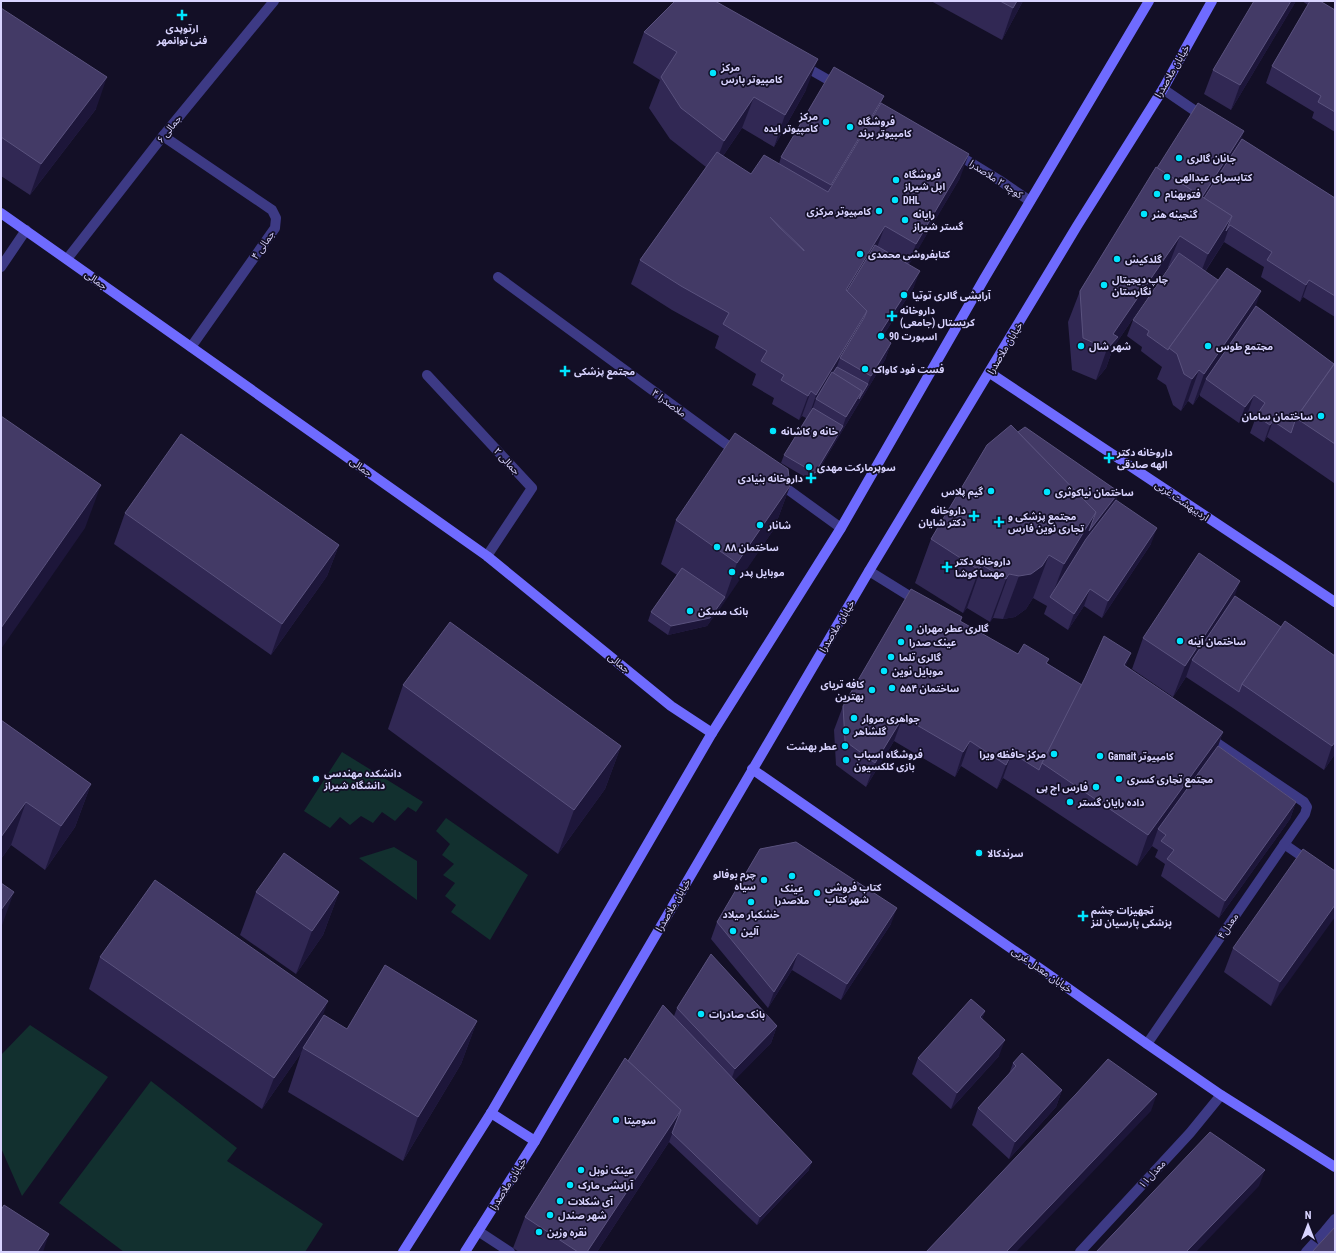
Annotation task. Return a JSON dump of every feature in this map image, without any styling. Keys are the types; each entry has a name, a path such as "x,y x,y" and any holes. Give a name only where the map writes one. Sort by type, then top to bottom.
{"main road":[{"path":"404,1252 491,1113 712,733 841,528 1148,1"},
{"name":"خیابان ملاصدرا","path":"465,1252 535,1141 869,571 990,373 1077,226 1163,89 1212,1"},
{"name":"جمالی","path":"1,213 488,556 671,706 712,733"},
{"name":"اردیبهشت غربی","path":"990,373 1335,602"},
{"name":"خیابان معدل غربی","path":"752,769 1221,1095 1335,1168"},
{"path":"491,1113 535,1141"}],"street":[{"name":"۶ جمالی","path":"67,259 163,136 274,1"},
{"path":"793,60 848,91"},
{"path":"1163,89 1210,120"},
{"name":"۴ جمالی","path":"163,136 272,210 276,218 275,228 191,347"},
{"name":"کوچه ۲ ملاصدرا","path":"950,150 999,180 1030,202"},
{"path":"1,267 26,230"},
{"name":"۴ ملاصدرا","path":"498,277 749,461"},
{"name":"۲ جمالی","path":"427,375 532,488 488,556"},
{"path":"768,475 841,528"},
{"path":"869,571 925,605"},
{"name":"معدل۴","path":"1147,1044 1305,814 1307,807 1304,802 1199,731"},
{"path":"1284,844 1316,866"},
{"name":"معدل۱۱","path":"1080,1252 1190,1133 1221,1095"},
{"path":"1306,1252 1335,1219"},
{"path":"478,1231 510,1252"}],"green space":[{"path":"342,752 423,802 416,812 408,807 395,821 382,812 373,823 361,816 350,825 340,817 330,828 304,811"},
{"path":"446,818 528,875 490,940 451,912 456,905 445,896 455,883 443,875 454,864 442,855 450,844 436,831"},
{"path":"394,847 417,861 417,900 359,858"},
{"path":"30,1025 108,1077 22,1196 1,1148 1,1055"},
{"path":"151,1081 237,1148 227,1161 323,1224 305,1252 124,1252 59,1203"}],"building":[{"path":"675,1 715,1 818,59 785,115 754,97 724,141 681,108 661,77 677,52 644,32"},
{"path":"1000,1 1017,1 1013,8"},
{"path":"1254,1 1291,1 1240,85 1213,70"},
{"path":"1310,1 1320,1 1335,10 1335,112 1318,102 1321,96 1272,66"},
{"path":"1,8 107,77 41,164 1,137"},
{"path":"834,67 884,96 831,185 781,157"},
{"path":"881,103 969,154 916,244 885,226 846,290 867,311 816,395 811,391 808,396 781,380 784,375 761,361 767,351 723,324 729,313 681,286 640,260 717,152 751,174 764,155 828,192","holes":["770,217 804,250 804,251"]},
{"path":"1198,103 1244,131 1202,197 1157,168"},
{"path":"1242,139 1335,198 1335,296 1309,280 1306,285 1267,260 1272,252 1230,225 1226,231 1232,216 1204,198"},
{"path":"1156,167 1232,216 1208,254 1180,236 1113,334 1118,337 1107,349 1083,338 1080,291"},
{"path":"875,245 920,271 880,333 891,343 871,376 840,358 867,311 847,291"},
{"path":"1179,253 1218,280 1168,350 1147,335 1149,331 1133,320"},
{"path":"1227,268 1261,291 1204,374 1199,370 1192,379 1184,374 1177,354 1169,348"},
{"path":"1256,306 1334,364 1296,418 1291,433 1273,421 1270,425 1256,416 1265,403 1254,395 1245,407 1206,379"},
{"path":"1335,363 1335,444 1296,418"},
{"path":"837,367 868,384 859,399 862,391 833,373"},
{"path":"832,372 862,391 846,417 816,399"},
{"path":"813,408 843,426 815,473 784,455"},
{"path":"1,416 101,485 1,628"},
{"path":"1011,425 1096,512 1064,564 1049,555 1042,566 1031,574 1019,576 1009,574 1006,579 982,565 979,570 931,539 987,445"},
{"path":"1025,427 1119,492 1089,531 1096,512 1018,432"},
{"path":"735,433 788,469 790,486 737,563 676,520"},
{"path":"181,434 339,545 282,624 125,513"},
{"path":"1116,500 1157,528 1108,601 1090,589 1074,614 1050,597 1086,539"},
{"path":"1199,553 1240,581 1185,666 1143,638"},
{"path":"682,568 725,597 710,618 671,626 651,612"},
{"path":"911,589 962,617 960,621 1018,654 1024,644 1049,659 1046,663 1082,685 1039,770 1012,753 1006,765 970,741 963,752 903,717 875,763 845,741 843,706"},
{"path":"1235,596 1281,627 1242,684 1239,692 1192,660"},
{"path":"1285,621 1335,656 1335,742 1332,746 1242,684"},
{"path":"450,622 621,746 574,810 403,685"},
{"name":"مجتمع تجاری کسری","path":"1104,636 1131,653 1124,665 1223,732 1148,835 1042,763 1085,678"},
{"path":"1,720 91,784 61,826 26,802 1,837"},
{"path":"1218,746 1296,802 1225,901 1167,859 1174,850 1161,841 1166,835 1158,829"},
{"path":"796,842 897,908 847,984 798,953 774,992 717,922 760,849"},
{"path":"1303,849 1335,871 1335,905 1280,982 1233,948"},
{"path":"284,853 339,892 312,931 256,892"},
{"path":"155,880 328,1001 274,1078 100,957"},
{"path":"1,883 14,892 1,910"},
{"path":"711,954 777,1026 735,1069 677,1008"},
{"path":"385,965 477,1021 418,1117 303,1048 324,1015 347,1029"},
{"path":"971,999 985,1011 980,1017 1005,1040 957,1093 918,1058"},
{"path":"663,1005 812,1162 760,1217 672,1133 681,1110 628,1061"},
{"path":"1022,1053 1062,1090 1015,1142 978,1108 1016,1066 1013,1063"},
{"path":"625,1058 681,1110 587,1252 578,1252 525,1217"},
{"path":"1108,1059 1157,1094 1006,1252 926,1252 1076,1094"},
{"path":"1210,1132 1265,1170 1186,1252 1096,1252"},
{"path":"4,1205 49,1234 37,1252 1,1252 1,1210"},
{"path":"1335,1227 1335,1252 1312,1252"}],"place":[{"name":"ارتوپدی فنی توانمهر","path":"182,15"},
{"name":"مرکز کامپیوتر پارس","path":"713,73"},
{"name":"مرکز کامپیوتر ایده","path":"826,122"},
{"name":"فروشگاه کامپیوتر برند","path":"850,127"},
{"name":"جانان گالری","path":"1179,158"},
{"name":"کتابسرای عبدالهی","path":"1167,177"},
{"name":"فروشگاه اپل شیراز","path":"896,180"},
{"name":"فتوبهنام","path":"1157,194"},
{"name":"DHL","path":"895,200"},
{"name":"کامپیوتر مرکزی","path":"879,211"},
{"name":"گنجينه هنر","path":"1144,214"},
{"name":"رایانه گستر شیراز","path":"905,220"},
{"name":"کتابفروشی محمدی","path":"860,254"},
{"name":"گلدکیش","path":"1117,259"},
{"name":"چاپ دیجیتال نگارستان","path":"1104,285"},
{"name":"آرایشی گالری توتیا","path":"904,295"},
{"name":"داروخانه کریستال (جامعی)","path":"892,316"},
{"name":"اسپورت 90","path":"881,336"},
{"name":"شهر شال","path":"1081,346"},
{"name":"مجتمع طوس","path":"1208,346"},
{"name":"فست فود کاواک","path":"865,369"},
{"name":"مجتمع پزشکی","path":"565,371"},
{"name":"ساختمان سامان","path":"1321,416"},
{"name":"خانه و کاشانه","path":"773,431"},
{"name":"داروخانه دکتر الهه صادقی","path":"1109,458"},
{"name":"سوپرمارکت مهدی","path":"809,467"},
{"name":"داروخانه بنیادی","path":"811,478"},
{"name":"گیم پلاس","path":"991,491"},
{"name":"ساختمان نیاکوثری","path":"1047,492"},
{"name":"داروخانه دکتر شایان","path":"974,516"},
{"name":"مجتمع پزشکی و تجاری نوین فارس","path":"999,522"},
{"name":"شانار","path":"760,525"},
{"name":"ساختمان ۸۸","path":"717,547"},
{"name":"داروخانه دکتر مهسا کوشا","path":"947,567"},
{"name":"موبایل پدر","path":"732,572"},
{"name":"بانک مسکن","path":"690,611"},
{"name":"گالری عطر مهران","path":"909,628"},
{"name":"ساختمان آینه","path":"1180,641"},
{"name":"عینک صدرا","path":"901,642"},
{"name":"گالری تلما","path":"891,657"},
{"name":"موبایل نوین","path":"884,671"},
{"name":"ساختمان ۵۵۴","path":"892,688"},
{"name":"کافه تریای بهترین","path":"872,690"},
{"name":"جواهری مروار","path":"854,718"},
{"name":"گلشاهر","path":"846,731"},
{"name":"عطر بهشت","path":"845,746"},
{"name":"مرکز حافظه ویرا","path":"1054,754"},
{"name":"Gamait کامپیوتر","path":"1100,756"},
{"name":"فروشگاه‌ اسباب بازی کلکسیون","path":"846,760"},
{"name":"دانشکده مهندسی دانشگاه شیراز","path":"316,779"},
{"name":"مجتمع تجاری کسری","path":"1119,779"},
{"name":"فارس اچ پی","path":"1096,787"},
{"name":"داده رایان گستر","path":"1070,802"},
{"name":"سرندکالا","path":"979,853"},
{"name":"عینک ملاصدرا","path":"792,876"},
{"name":"چرم بوفالو سیاه","path":"764,880"},
{"name":"کتاب فروشی شهر کتاب","path":"817,893"},
{"name":"خشکبار میلاد","path":"751,902"},
{"name":"تجهیزات چشم پزشکی پارسیان لنز","path":"1083,916"},
{"name":"آلین","path":"733,931"},
{"name":"بانک صادرات","path":"701,1014"},
{"name":"سومیتا","path":"616,1120"},
{"name":"عینک نوبل","path":"581,1170"},
{"name":"آرایشی مارک","path":"570,1185"},
{"name":"آی شکلات","path":"560,1201"},
{"name":"شهر صندل","path":"550,1215"},
{"name":"نقره وزین","path":"539,1232"}]}
